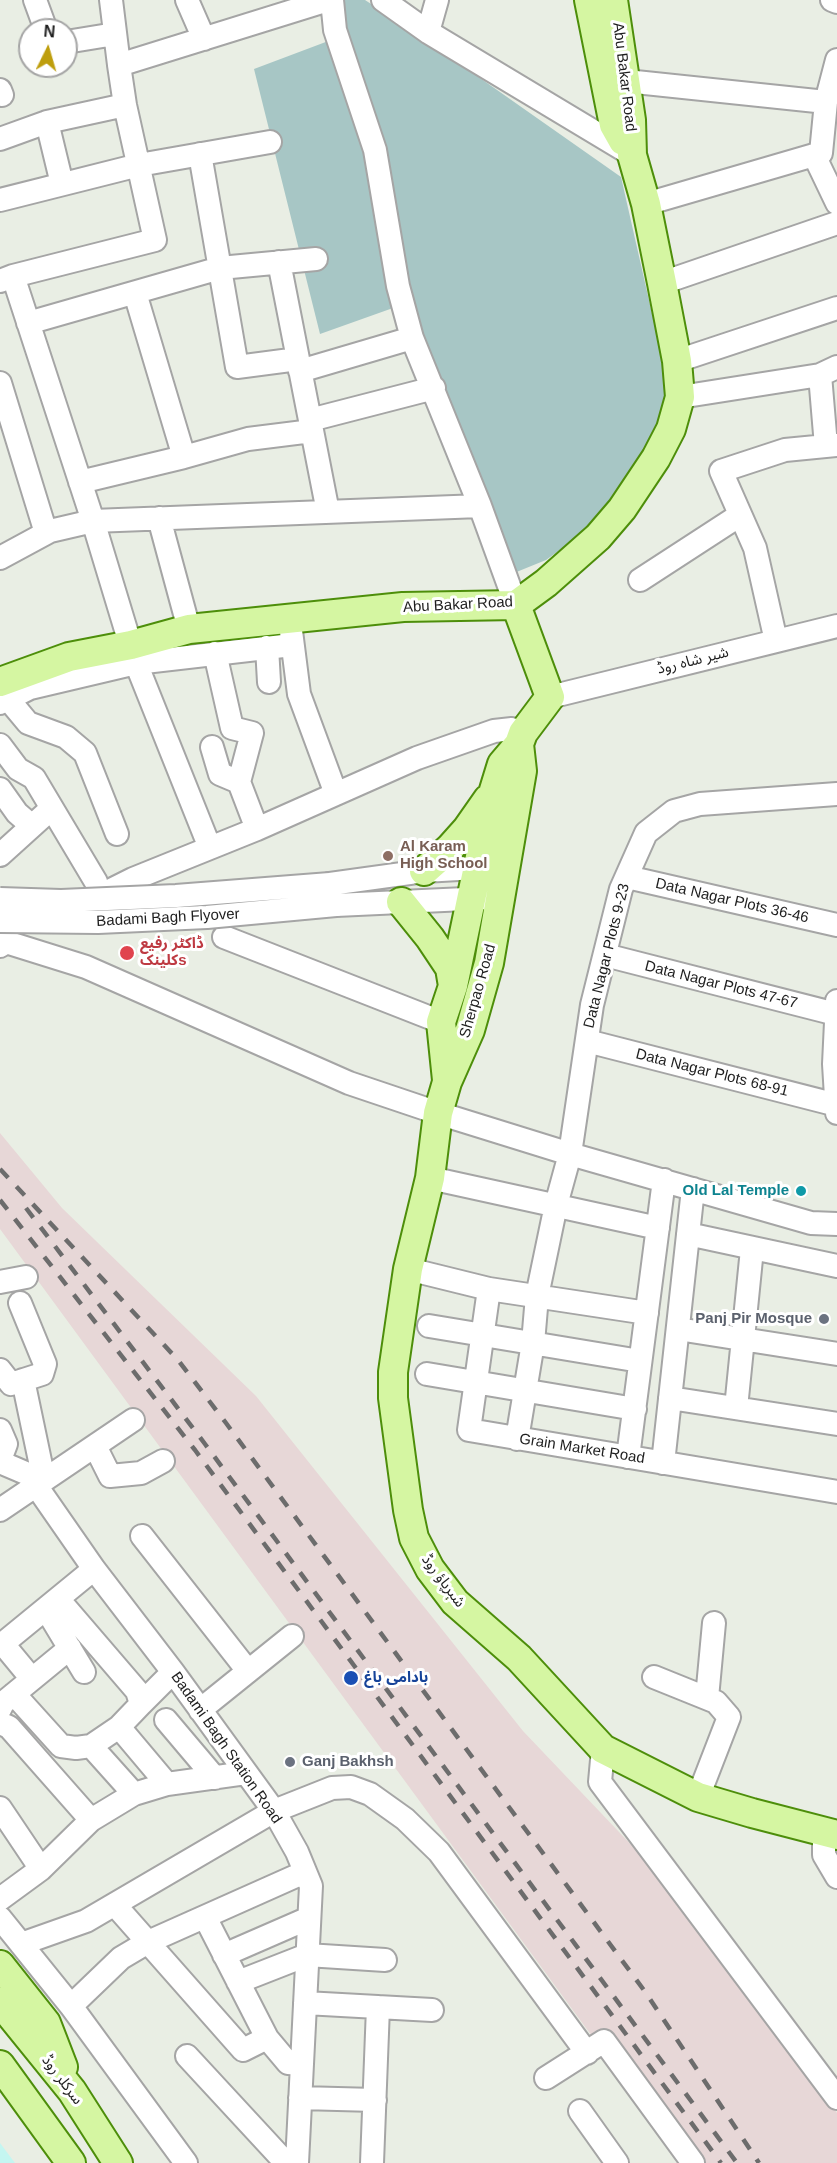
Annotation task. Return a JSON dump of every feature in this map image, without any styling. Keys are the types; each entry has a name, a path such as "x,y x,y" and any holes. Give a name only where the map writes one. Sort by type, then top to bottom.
{"main road":[{"name":"Abu Bakar Road","path":"3,695 69,657 134,654 189,629 291,633 403,608 516,605 546,583 598,537 622,509 657,458 671,429 680,397 677,361 646,204 632,155 614,125 589,0"},
{"name":"Abu Bakar Road","path":"613,0 632,120 632,155"},
{"path":"492,867 494,790 502,764 550,697 516,605"},
{"path":"492,867 522,771 521,739"},
{"path":"424,871 467,829 494,790"},
{"name":"Sherpao Road","path":"438,1113 447,1082 470,1030 489,963 500,897 492,867"},
{"name":"Sherpao Road","path":"447,1082 441,1022 453,986 471,898 492,867"},
{"path":"400,902 430,938 450,968 453,986"},
{"name":"شېرپاؤ روڈ","path":"438,1113 430,1178 408,1269 393,1372 393,1398 408,1510 414,1538 430,1569 455,1602 519,1658 603,1749 698,1797 831,1833"},
{"path":"0,1965 46,2023 72,2091"},
{"name":"سرکلر روڈ","path":"0,2002 72,2091 118,2163"},
{"path":"0,2065 71,2163"}],"street":[{"path":"35,0 42,18"},
{"path":"111,0 125,105 155,240 6,279 28,323 134,654 210,848"},
{"path":"187,0 204,39"},
{"path":"119,64 204,39 272,8 330,0 334,30 375,150 398,286 412,338 434,388 516,605"},
{"path":"383,0 428,32 632,155"},
{"path":"428,32 437,0"},
{"path":"832,0 837,2"},
{"path":"78,40 115,34"},
{"path":"837,60 826,102 824,145 837,203"},
{"path":"626,81 826,102"},
{"path":"0,139 47,122 125,105"},
{"path":"47,122 62,184"},
{"path":"0,200 139,165 270,142"},
{"path":"646,204 824,145"},
{"path":"200,154 237,367 299,365 412,338"},
{"path":"662,283 837,223"},
{"path":"28,323 220,268 316,259"},
{"path":"279,262 328,512"},
{"path":"135,293 184,457"},
{"path":"677,361 837,308"},
{"path":"680,397 829,371 832,445 785,450 721,471 755,548 776,641"},
{"path":"1,387 9,449 46,533"},
{"path":"80,482 248,439 311,426 434,388"},
{"path":"0,558 46,533 93,521 480,507"},
{"path":"640,580 740,515"},
{"path":"159,519 189,629"},
{"name":"شیر شاہ روڈ","path":"550,697 837,626"},
{"path":"134,654 215,653 267,647 291,633 299,694 336,794"},
{"path":"267,647 269,682"},
{"path":"215,653 232,728 252,733 239,782 257,829"},
{"path":"3,695 28,723 66,737 85,753 117,834"},
{"path":"2,936 133,879 257,829 417,758 494,731 512,729 521,739"},
{"path":"0,745 18,769 33,778 96,882"},
{"path":"212,747 220,774 239,782"},
{"path":"0,789 17,813 32,826"},
{"name":"Data Nagar Plots 9-23","path":"517,1438 533,1343 537,1296 556,1205 570,1154 592,1005 621,889 646,832 674,811 700,804 837,794"},
{"path":"3,847 52,808"},
{"name":"Badami Bagh Flyover","path":"0,899 61,900 176,896 330,884 424,871 492,867"},
{"name":"Data Nagar Plots 36-46","path":"627,876 837,925"},
{"name":"Badami Bagh Flyover","path":"2,936 98,922 207,918 336,905 500,897"},
{"path":"2,936 86,967 349,1083 570,1154 812,1223 837,1224"},
{"path":"224,937 441,1022"},
{"name":"Data Nagar Plots 47-67","path":"605,955 836,1014"},
{"path":"837,999 834,1064 837,1113"},
{"name":"Data Nagar Plots 68-91","path":"587,1041 837,1105"},
{"path":"430,1178 658,1228"},
{"path":"628,1457 664,1180"},
{"path":"663,1463 693,1189"},
{"path":"688,1234 837,1266"},
{"path":"736,1408 752,1249"},
{"path":"408,1269 489,1288 646,1313"},
{"path":"0,1282 27,1277"},
{"name":"Grain Market Road","path":"489,1288 469,1430 837,1492"},
{"path":"0,1370 11,1384 42,1374 45,1364 20,1304"},
{"path":"429,1326 640,1361"},
{"path":"678,1329 837,1354"},
{"path":"427,1374 634,1409"},
{"path":"23,1380 41,1483"},
{"path":"670,1398 837,1424"},
{"path":"0,1510 133,1420"},
{"path":"0,1430 6,1444 0,1461"},
{"path":"95,1446 110,1476 141,1473 163,1461"},
{"name":"Badami Bagh Station Road","path":"0,1461 41,1483 94,1569 173,1672 274,1811 297,1852 311,1886 297,2163"},
{"path":"142,1536 248,1671"},
{"path":"32,1679 1,1645 94,1569"},
{"path":"52,1604 70,1648 84,1672"},
{"path":"52,1604 137,1691 141,1704"},
{"path":"707,1698 714,1623"},
{"path":"200,1710 292,1636"},
{"path":"70,1648 7,1702 62,1746 76,1748 91,1746 119,1727 173,1672"},
{"path":"654,1677 716,1702 729,1717 698,1797"},
{"path":"166,1720 215,1778"},
{"path":"0,1723 9,1727 91,1820"},
{"path":"119,1727 167,1784"},
{"path":"91,1746 134,1794"},
{"path":"603,1749 600,1782 837,2098"},
{"path":"0,1899 41,1869 91,1820 134,1794 167,1784 246,1773"},
{"path":"21,1944 86,1921 274,1811 332,1788 351,1787 370,1794 405,1819 439,1852 586,2053"},
{"path":"0,1808 41,1869"},
{"path":"831,1833 824,1856 837,1877"},
{"path":"71,2007 121,1958 148,1942 305,1872"},
{"path":"115,1905 243,2050 267,2038"},
{"path":"205,1917 267,2038 288,2063 302,2064"},
{"path":"0,1918 71,2007 186,2163"},
{"path":"224,1955 309,1918"},
{"path":"238,1982 307,1955 385,1960"},
{"path":"305,2003 432,2010"},
{"path":"372,2163 378,2007"},
{"path":"546,2078 604,2041 693,2163"},
{"path":"187,2056 286,2163"},
{"path":"300,2098 375,2100"},
{"path":"580,2111 614,2162"}],"shaded area":[{"path":"345,0 365,0 621,177 668,384 663,407 653,436 604,518 546,560 514,573 407,303 320,334 254,69 331,40 339,3"},
{"path":"0,1133 62,1208 256,1396 523,1731 678,1894 837,2113 837,2163 685,2163 0,1229"},
{"path":"0,2143 15,2163 0,2163"}],"railway":[{"path":"0,1169 178,1360 646,1993 759,2163"},
{"path":"0,1200 195,1450 721,2163"},
{"path":"26,1208 205,1444 737,2163"}],"place":[{"name":"Al Karam High School","path":"388,856"},
{"name":"ڈاکٹر رفیع کلینکs","path":"127,953"},
{"name":"Old Lal Temple","path":"801,1191"},
{"name":"Panj Pir Mosque","path":"824,1319"},
{"name":"بادامی باغ","path":"351,1678"},
{"name":"Ganj Bakhsh","path":"290,1762"}]}
